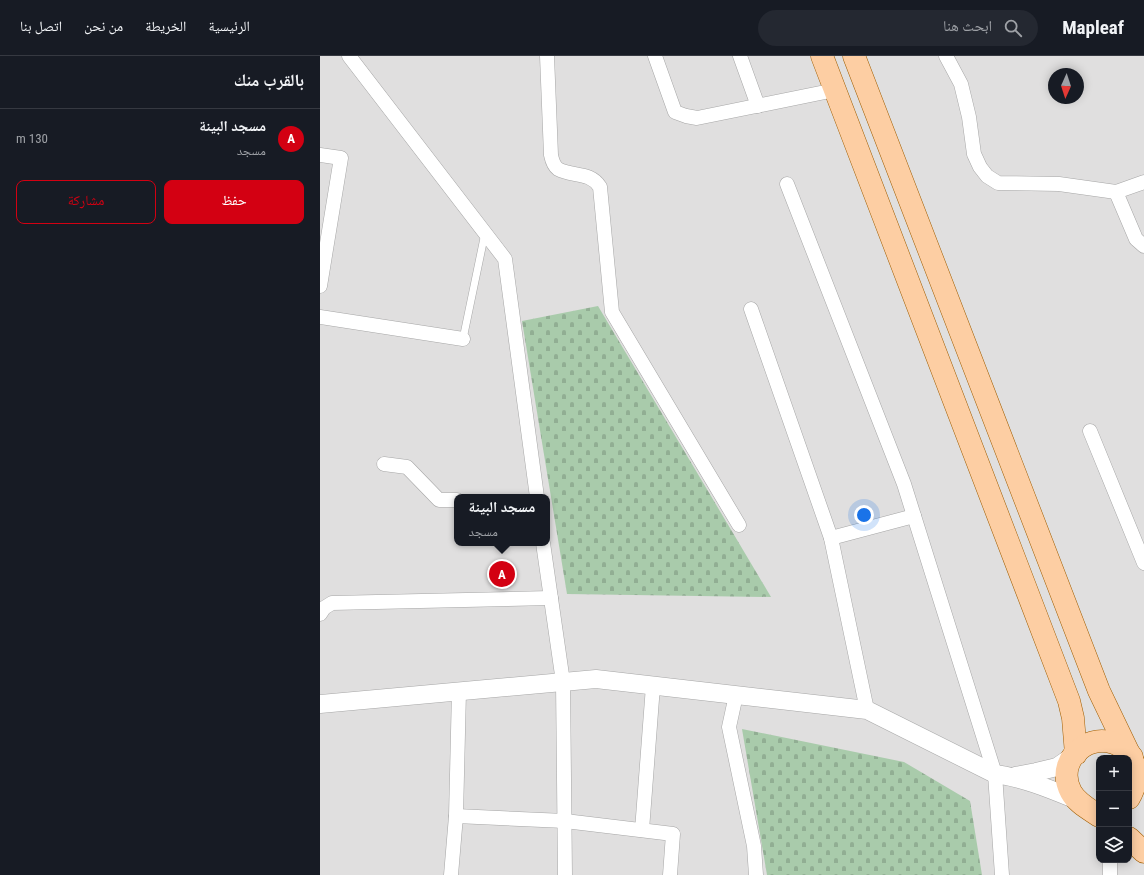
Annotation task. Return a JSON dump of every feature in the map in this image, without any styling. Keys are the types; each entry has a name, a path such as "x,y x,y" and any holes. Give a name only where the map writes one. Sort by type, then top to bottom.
{"main road":[{"path":"822,56 1069,701 1074,718 1074,755"},
{"path":"854,56 1099,691 1138,771 1135,788 1132,793"},
{"path":"1090,808 1071,793 1068,784 1068,766 1080,748 1090,743 1100,741 1110,742 1127,751 1138,771"},
{"path":"1132,841 1144,852"}],"street":[{"path":"348,56 504,259 537,494"},
{"path":"547,56 551,155 553,163 558,169 591,178 597,182 600,187 612,312 739,525"},
{"path":"655,56 675,112 686,116 697,118 835,90"},
{"path":"740,56 758,106"},
{"path":"946,56 960,84 969,116 974,154 980,167 987,176 998,183 1059,184 1116,192 1144,182"},
{"path":"320,155 341,158 320,286"},
{"path":"787,184 904,484 1003,775 1002,875"},
{"path":"1116,192 1136,240 1144,246"},
{"path":"751,309 831,538 867,710"},
{"path":"320,317 463,339"},
{"path":"1090,431 1144,563"},
{"path":"384,464 406,467 439,500 454,500"},
{"path":"831,538 914,516"},
{"path":"544,546 562,682 565,875"},
{"path":"320,614 324,608 332,603 551,598"},
{"path":"320,704 596,679 867,710 1003,775 1049,788 1090,808"},
{"path":"642,830 653,686"},
{"path":"451,875 456,816 459,691"},
{"path":"736,695 729,728 754,846 756,875"},
{"path":"1003,775 1036,772 1057,767 1074,755"},
{"path":"456,816 565,821 672,834 670,875"},
{"path":"1110,863 1110,875"}],"lane":[{"path":"463,339 485,233"}],"shaded area":[{"path":"320,56 1144,56 1144,875 320,875"}],"green space":[{"path":"598,306 771,597 567,594 522,321"},
{"path":"742,729 904,762 970,801 982,875 767,875"}],"place":[{"name":"مسجد البينة","path":"502,574"}]}
